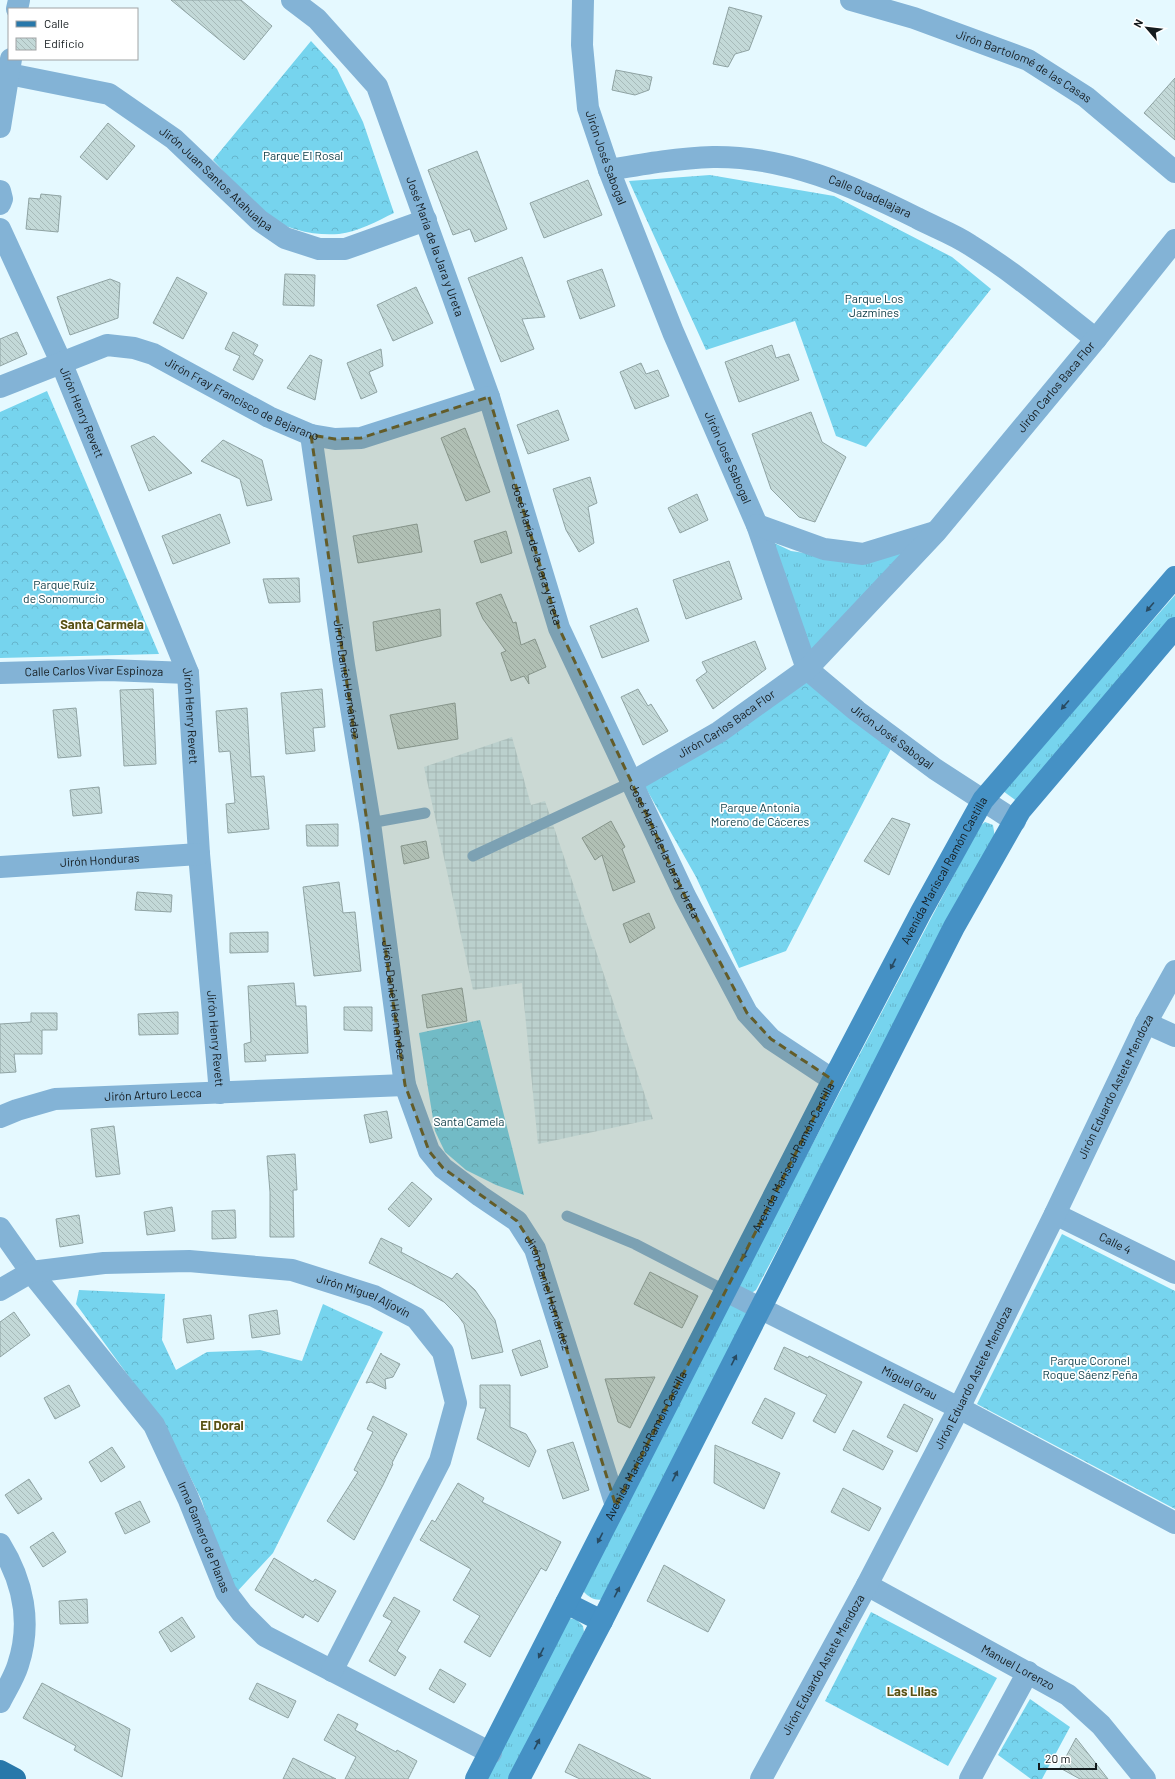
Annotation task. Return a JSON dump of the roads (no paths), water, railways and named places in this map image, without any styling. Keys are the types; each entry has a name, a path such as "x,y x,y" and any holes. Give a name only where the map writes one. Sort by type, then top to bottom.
{"main road":[{"name":"Avenida Mariscal Ramón Castilla","path":"476,1779 491,1753 833,1080 921,912 984,800 1175,577"},
{"path":"519,1779 602,1621 954,927 1020,811 1175,628"},
{"path":"566,1603 602,1621"},
{"path":"0,1771 15,1779"}],"street":[{"name":"José María de la Jara y Ureta","path":"292,0 317,19 377,86 489,397 559,628 685,896 747,1013 771,1039 833,1080"},
{"name":"Jirón José Sabogal","path":"583,0 582,45 588,108 609,170 673,332 757,525 807,669 863,716 935,769 1015,821"},
{"name":"Jirón Bartolomé de las Casas","path":"851,0 914,18 1028,60 1086,98 1175,172"},
{"name":"Jirón Juan Santos Atahualpa","path":"10,67 109,94 174,139 259,220 285,238 319,249 345,248 426,220"},
{"path":"0,127 10,67"},
{"name":"Calle Guadelajara","path":"609,170 668,160 715,157 761,161 840,182 867,193 969,244 1024,282 1096,339"},
{"path":"0,191 2,199 0,204"},
{"name":"Jirón Henry Revett","path":"0,229 60,362 188,673 199,854 220,1093"},
{"name":"Jirón Carlos Baca Flor","path":"632,782 719,732 807,669 936,532 1096,339 1175,240"},
{"name":"Jirón Fray Francisco de Bejarano","path":"0,388 60,362 107,345 140,350 153,354 269,417 311,435 335,439 361,438 489,397"},
{"name":"Jirón Daniel Hernández","path":"311,435 344,665 370,823 405,1085 429,1151 443,1168 480,1196 518,1221 535,1249 616,1506"},
{"path":"757,525 824,549 863,554 936,532"},
{"name":"Calle Carlos Vivar Espinoza","path":"0,673 108,670 188,673"},
{"name":"Jirón Honduras","path":"0,867 199,854"},
{"name":"Jirón Eduardo Astete Mendoza","path":"761,1779 867,1585 959,1408 1056,1214 1146,1023 1175,971"},
{"path":"1146,1023 1175,1036"},
{"name":"Jirón Arturo Lecca","path":"0,1117 17,1110 55,1099 405,1085"},
{"name":"Calle 4","path":"1056,1214 1175,1273"},
{"name":"Irma Gamero de Planas","path":"0,1228 31,1272 154,1425 188,1498 226,1592 242,1613 265,1636 491,1753"},
{"name":"Jirón Miguel Aljovín","path":"0,1290 31,1272 104,1263 189,1261 292,1270 374,1296 416,1318 442,1352 456,1403 440,1461 332,1671"},
{"path":"59,1306 60,1294 66,1281 87,1265"},
{"name":"Miguel Grau","path":"726,1291 959,1408 1175,1523"},
{"path":"0,1544 12,1563 24,1602 24,1638 18,1666 0,1702"},
{"name":"Manuel Lorenzo","path":"867,1585 1068,1695 1102,1725 1145,1779"},
{"path":"970,1779 1028,1672"}],"lane":[{"name":"Jirón Carlos Baca Flor","path":"473,856 632,782"},
{"path":"370,823 425,813"},
{"path":"567,1216 635,1244 726,1291"}],"district":[{"name":"Santa Carmela","path":"102,624"},
{"name":"El Doral","path":"222,1425"},
{"name":"Las Lilas","path":"912,1691"}],"park label":[{"name":"Parque El Rosal","path":"303,156"},
{"name":"Parque Los Jazmines","path":"874,306"},
{"name":"Parque Ruiz de Somomurcio","path":"64,592"},
{"name":"Parque Antonia Moreno de Cáceres","path":"760,815"},
{"name":"Santa Camela","path":"469,1122"},
{"name":"Parque Coronel Roque Sáenz Peña","path":"1090,1368"}]}
